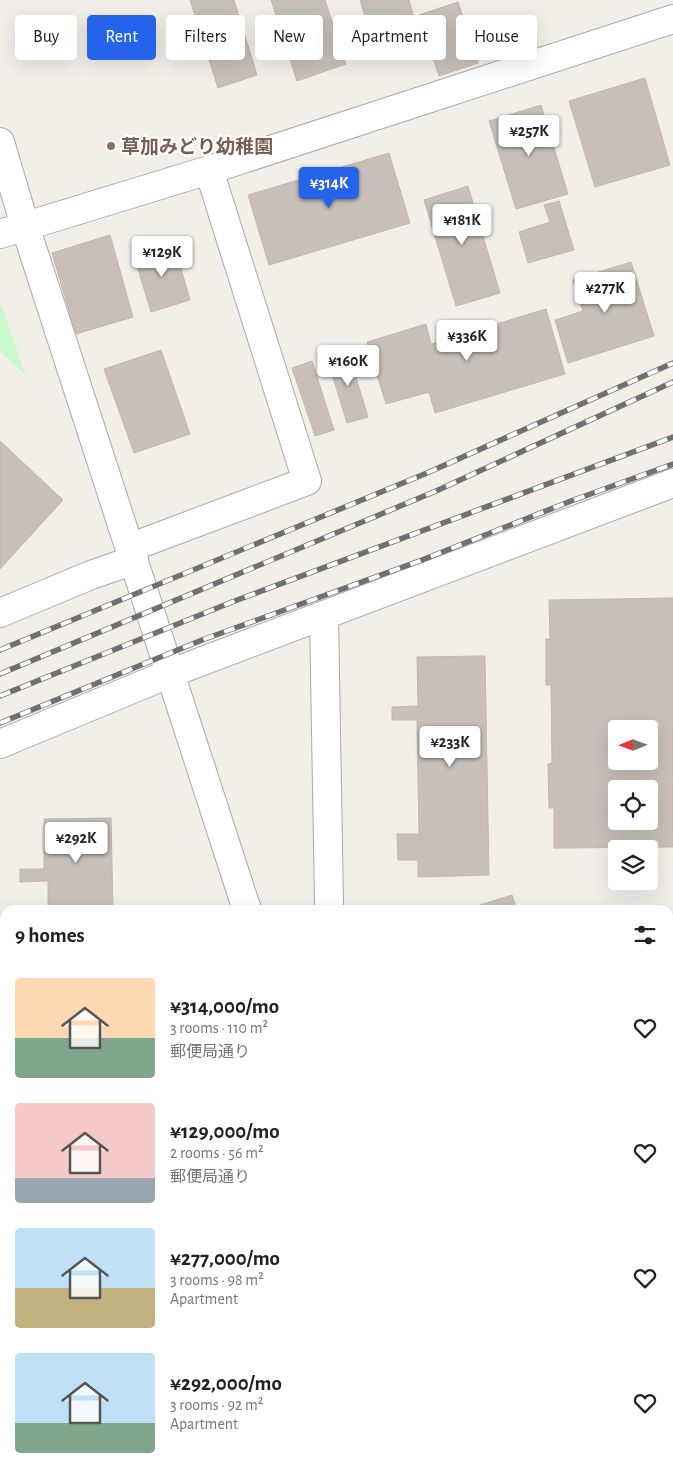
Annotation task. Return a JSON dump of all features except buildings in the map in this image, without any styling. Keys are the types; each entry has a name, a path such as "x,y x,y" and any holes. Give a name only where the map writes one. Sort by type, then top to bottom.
{"street":[{"path":"13,230 209,170 673,19"},
{"path":"0,142 13,230 139,551 171,673 245,905"},
{"path":"0,613 91,575 139,551 307,481 209,170"},
{"path":"0,744 171,673 673,483"},
{"path":"324,615 329,902"}],"green space":[{"path":"0,305 2,307 26,376 0,351"}],"railway":[{"path":"0,650 427,473 673,363"},
{"path":"0,674 436,491 673,382"},
{"path":"0,696 232,602 673,437"},
{"path":"0,723 202,640 422,560 571,501 673,464"}],"place":[{"name":"草加みどり幼稚園","path":"111,146"}]}
